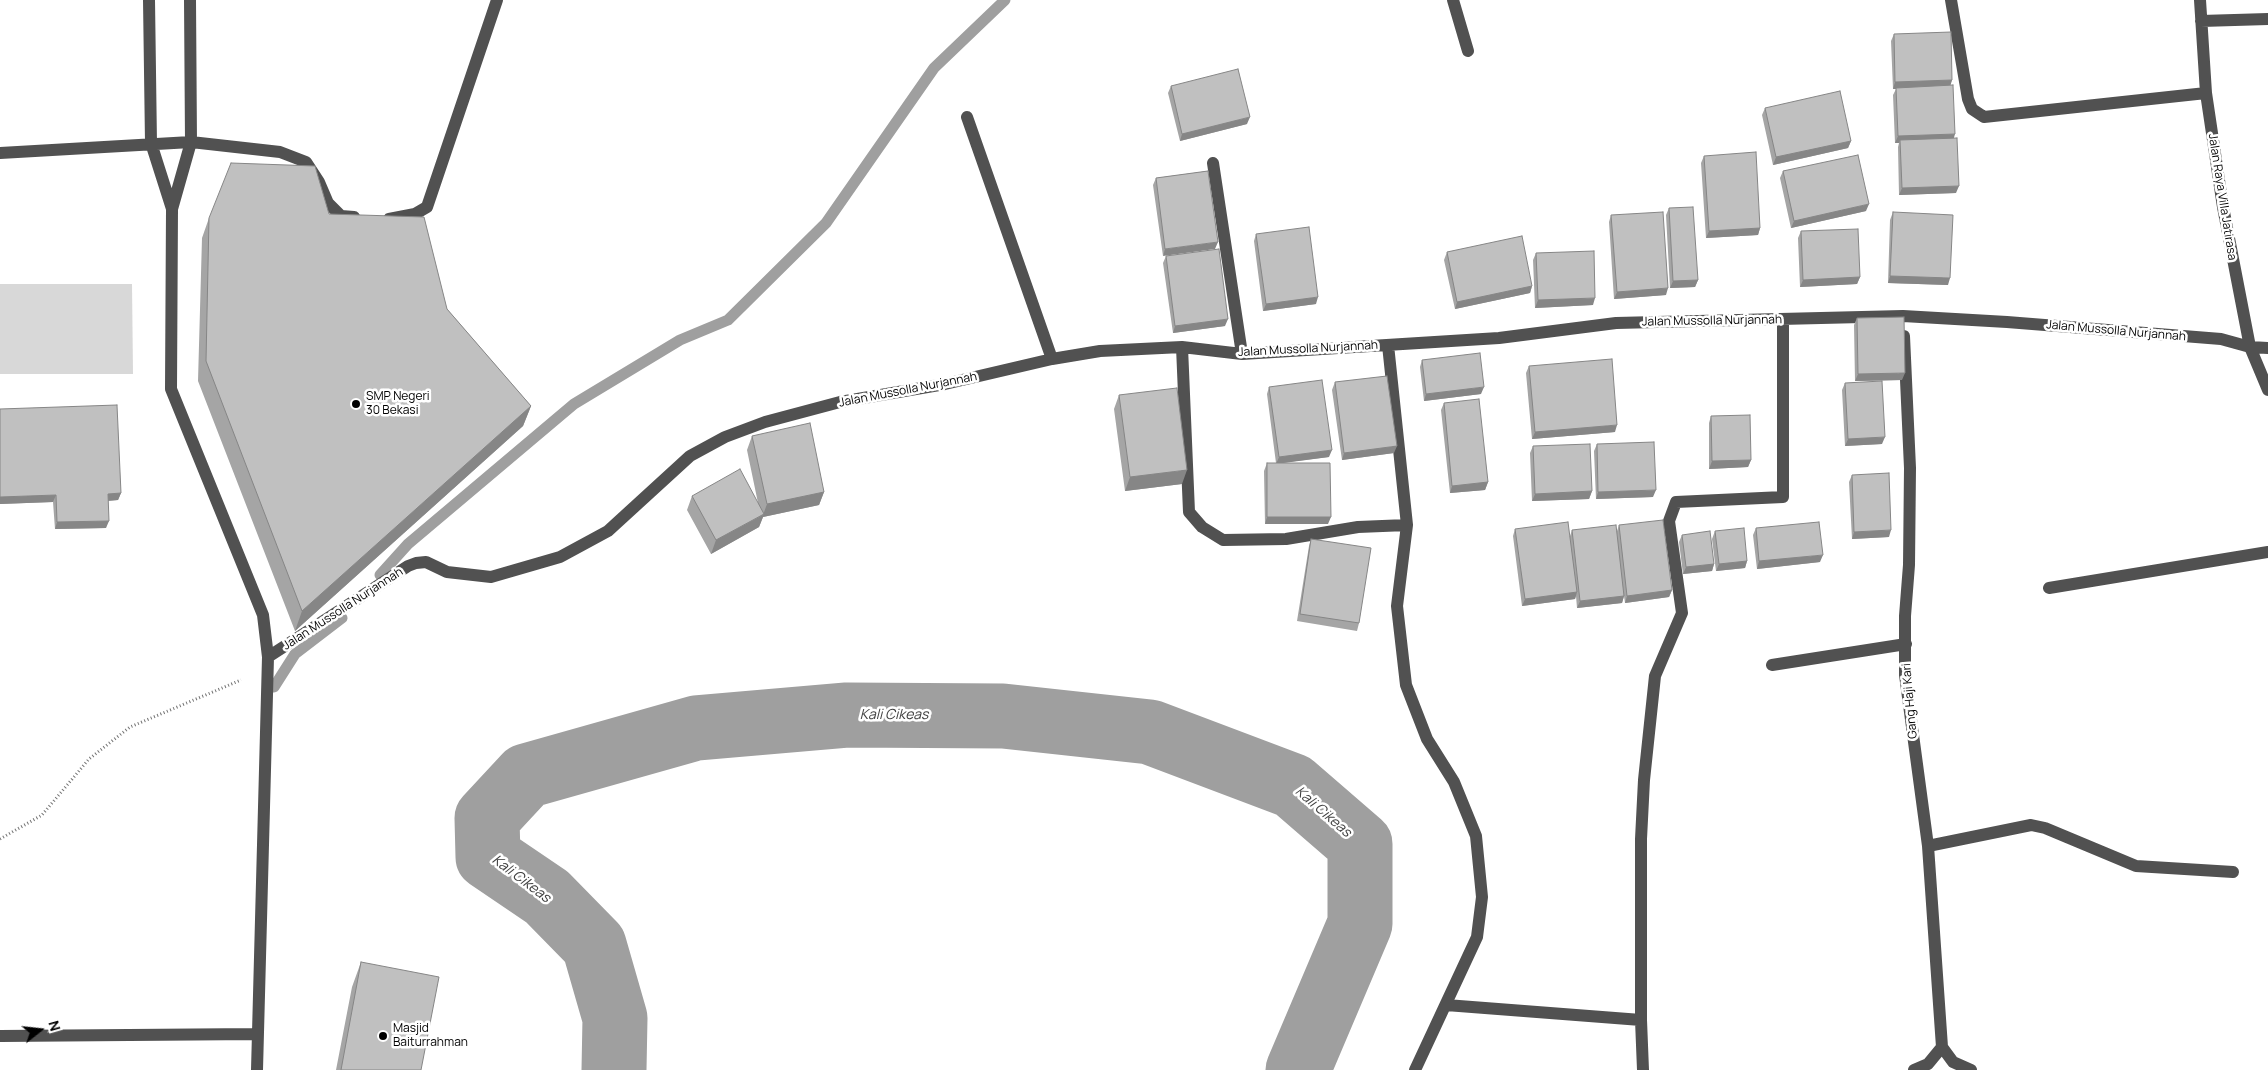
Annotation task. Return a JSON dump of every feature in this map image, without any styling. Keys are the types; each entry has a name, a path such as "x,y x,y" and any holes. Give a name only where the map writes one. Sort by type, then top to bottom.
{"street":[{"path":"149,0 151,143 172,210"},
{"path":"190,0 191,142 172,210 171,389 263,615 268,657 257,1070"},
{"path":"0,153 191,142 280,152 306,162 319,182 328,203 341,216 396,219 415,214 427,207 497,0"},
{"path":"1453,0 1468,50"},
{"path":"1951,0 1968,99 1972,110 1984,117 2206,93"},
{"name":"Jalan Raya Villa Jatirasa","path":"2200,0 2206,93 2223,207 2250,347 2268,390"},
{"path":"2201,21 2268,19"},
{"path":"967,117 1052,359"},
{"path":"1213,163 1242,354"},
{"name":"Jalan Mussolla Nurjannah","path":"268,657 391,577 416,563 426,562 447,572 491,577 560,557 608,531 690,456 725,437 765,422 840,402 945,384 1052,359 1100,351 1182,346 1242,354 1499,338 1616,323 1903,316 2007,322 2211,339 2250,347 2268,348"},
{"name":"Gang Haji Kari","path":"1903,316 1910,468 1905,675 1928,846 1942,1047"},
{"path":"1643,1070 1641,1020 1641,839 1648,731 1655,676 1682,612 1669,521 1676,502 1783,498 1783,319"},
{"path":"1388,345 1407,525 1397,606 1406,685 1427,739 1454,782 1476,836 1482,897 1477,937 1415,1070"},
{"path":"1182,346 1189,512 1202,528 1223,540 1286,539 1358,526 1407,525"},
{"path":"2049,588 2268,552"},
{"path":"1772,665 1906,644"},
{"path":"1928,846 2030,825 2045,828 2136,866 2233,872"},
{"path":"1446,1005 1641,1020"},
{"path":"0,1036 258,1034"},
{"path":"1914,1070 1928,1064 1942,1047 1953,1062 1971,1070"}],"path":[{"path":"0,839 42,815 89,759 130,727 238,682 268,657"}],"shaded area":[{"path":"0,284 132,284 133,374 0,374"}],"building":[{"path":"1951,32 1952,80 1895,82 1894,34"},
{"path":"1238,69 1250,117 1182,134 1171,86"},
{"path":"1953,85 1955,134 1898,136 1896,88"},
{"path":"1840,91 1851,141 1776,157 1765,108"},
{"path":"1957,138 1959,186 1902,188 1900,140"},
{"path":"1756,152 1760,228 1709,231 1704,156"},
{"path":"1858,155 1869,204 1794,221 1783,171"},
{"name":"SMP Negeri 30 Bekasi","path":"231,163 315,166 329,214 424,217 447,309 531,406 302,611 206,361 209,218"},
{"path":"1208,171 1218,242 1165,249 1156,178"},
{"path":"1693,207 1698,280 1673,281 1669,208"},
{"path":"1663,212 1668,288 1617,292 1611,215"},
{"path":"1893,212 1953,215 1950,278 1890,276"},
{"path":"1309,227 1318,297 1266,304 1256,234"},
{"path":"1858,229 1860,277 1803,280 1801,231"},
{"path":"1522,236 1532,286 1457,302 1447,252"},
{"path":"1219,249 1228,319 1175,326 1166,256"},
{"path":"1594,251 1595,298 1538,300 1536,253"},
{"path":"1904,317 1905,373 1858,374 1857,318"},
{"path":"1480,353 1484,387 1426,394 1422,360"},
{"path":"1612,359 1617,425 1535,432 1529,366"},
{"path":"1387,376 1397,446 1344,453 1335,382"},
{"path":"1322,380 1332,450 1279,457 1269,387"},
{"path":"1882,381 1885,437 1848,439 1845,383"},
{"path":"1177,388 1187,470 1130,477 1119,395"},
{"path":"1479,399 1488,482 1452,486 1444,403"},
{"path":"117,405 121,493 108,494 109,521 57,522 56,495 0,497 0,409"},
{"path":"1750,415 1751,460 1712,461 1711,416"},
{"path":"810,423 824,492 767,504 752,436"},
{"path":"1654,442 1656,490 1598,492 1597,444"},
{"path":"1590,444 1592,491 1535,494 1533,446"},
{"path":"1267,463 1330,463 1331,517 1267,517"},
{"path":"740,469 764,514 716,540 692,496"},
{"path":"1889,473 1891,530 1854,532 1852,475"},
{"path":"1663,520 1672,590 1627,596 1619,525"},
{"path":"1568,522 1577,592 1525,599 1515,529"},
{"path":"1819,522 1823,555 1759,561 1756,528"},
{"path":"1616,525 1624,596 1580,601 1572,530"},
{"path":"1744,528 1747,561 1719,564 1715,531"},
{"path":"1710,531 1714,564 1686,567 1682,535"},
{"path":"1311,539 1371,548 1359,623 1300,614"},
{"name":"Masjid Baiturrahman","path":"361,962 439,977 421,1070 341,1070"}],"waterway":[{"path":"380,575 408,544 574,404 680,340 728,320 826,223 934,68 1005,0"},
{"path":"274,687 295,654 342,618"},
{"name":"Kali Cikeas","path":"614,1070 615,1018 594,945 547,897 488,857 487,818 526,776 696,728 847,715 1003,716 1150,732 1293,786 1360,844 1360,924 1298,1070"}],"place":[{"name":"SMP Negeri 30 Bekasi","path":"356,404"},
{"name":"Masjid Baiturrahman","path":"383,1036"}]}
